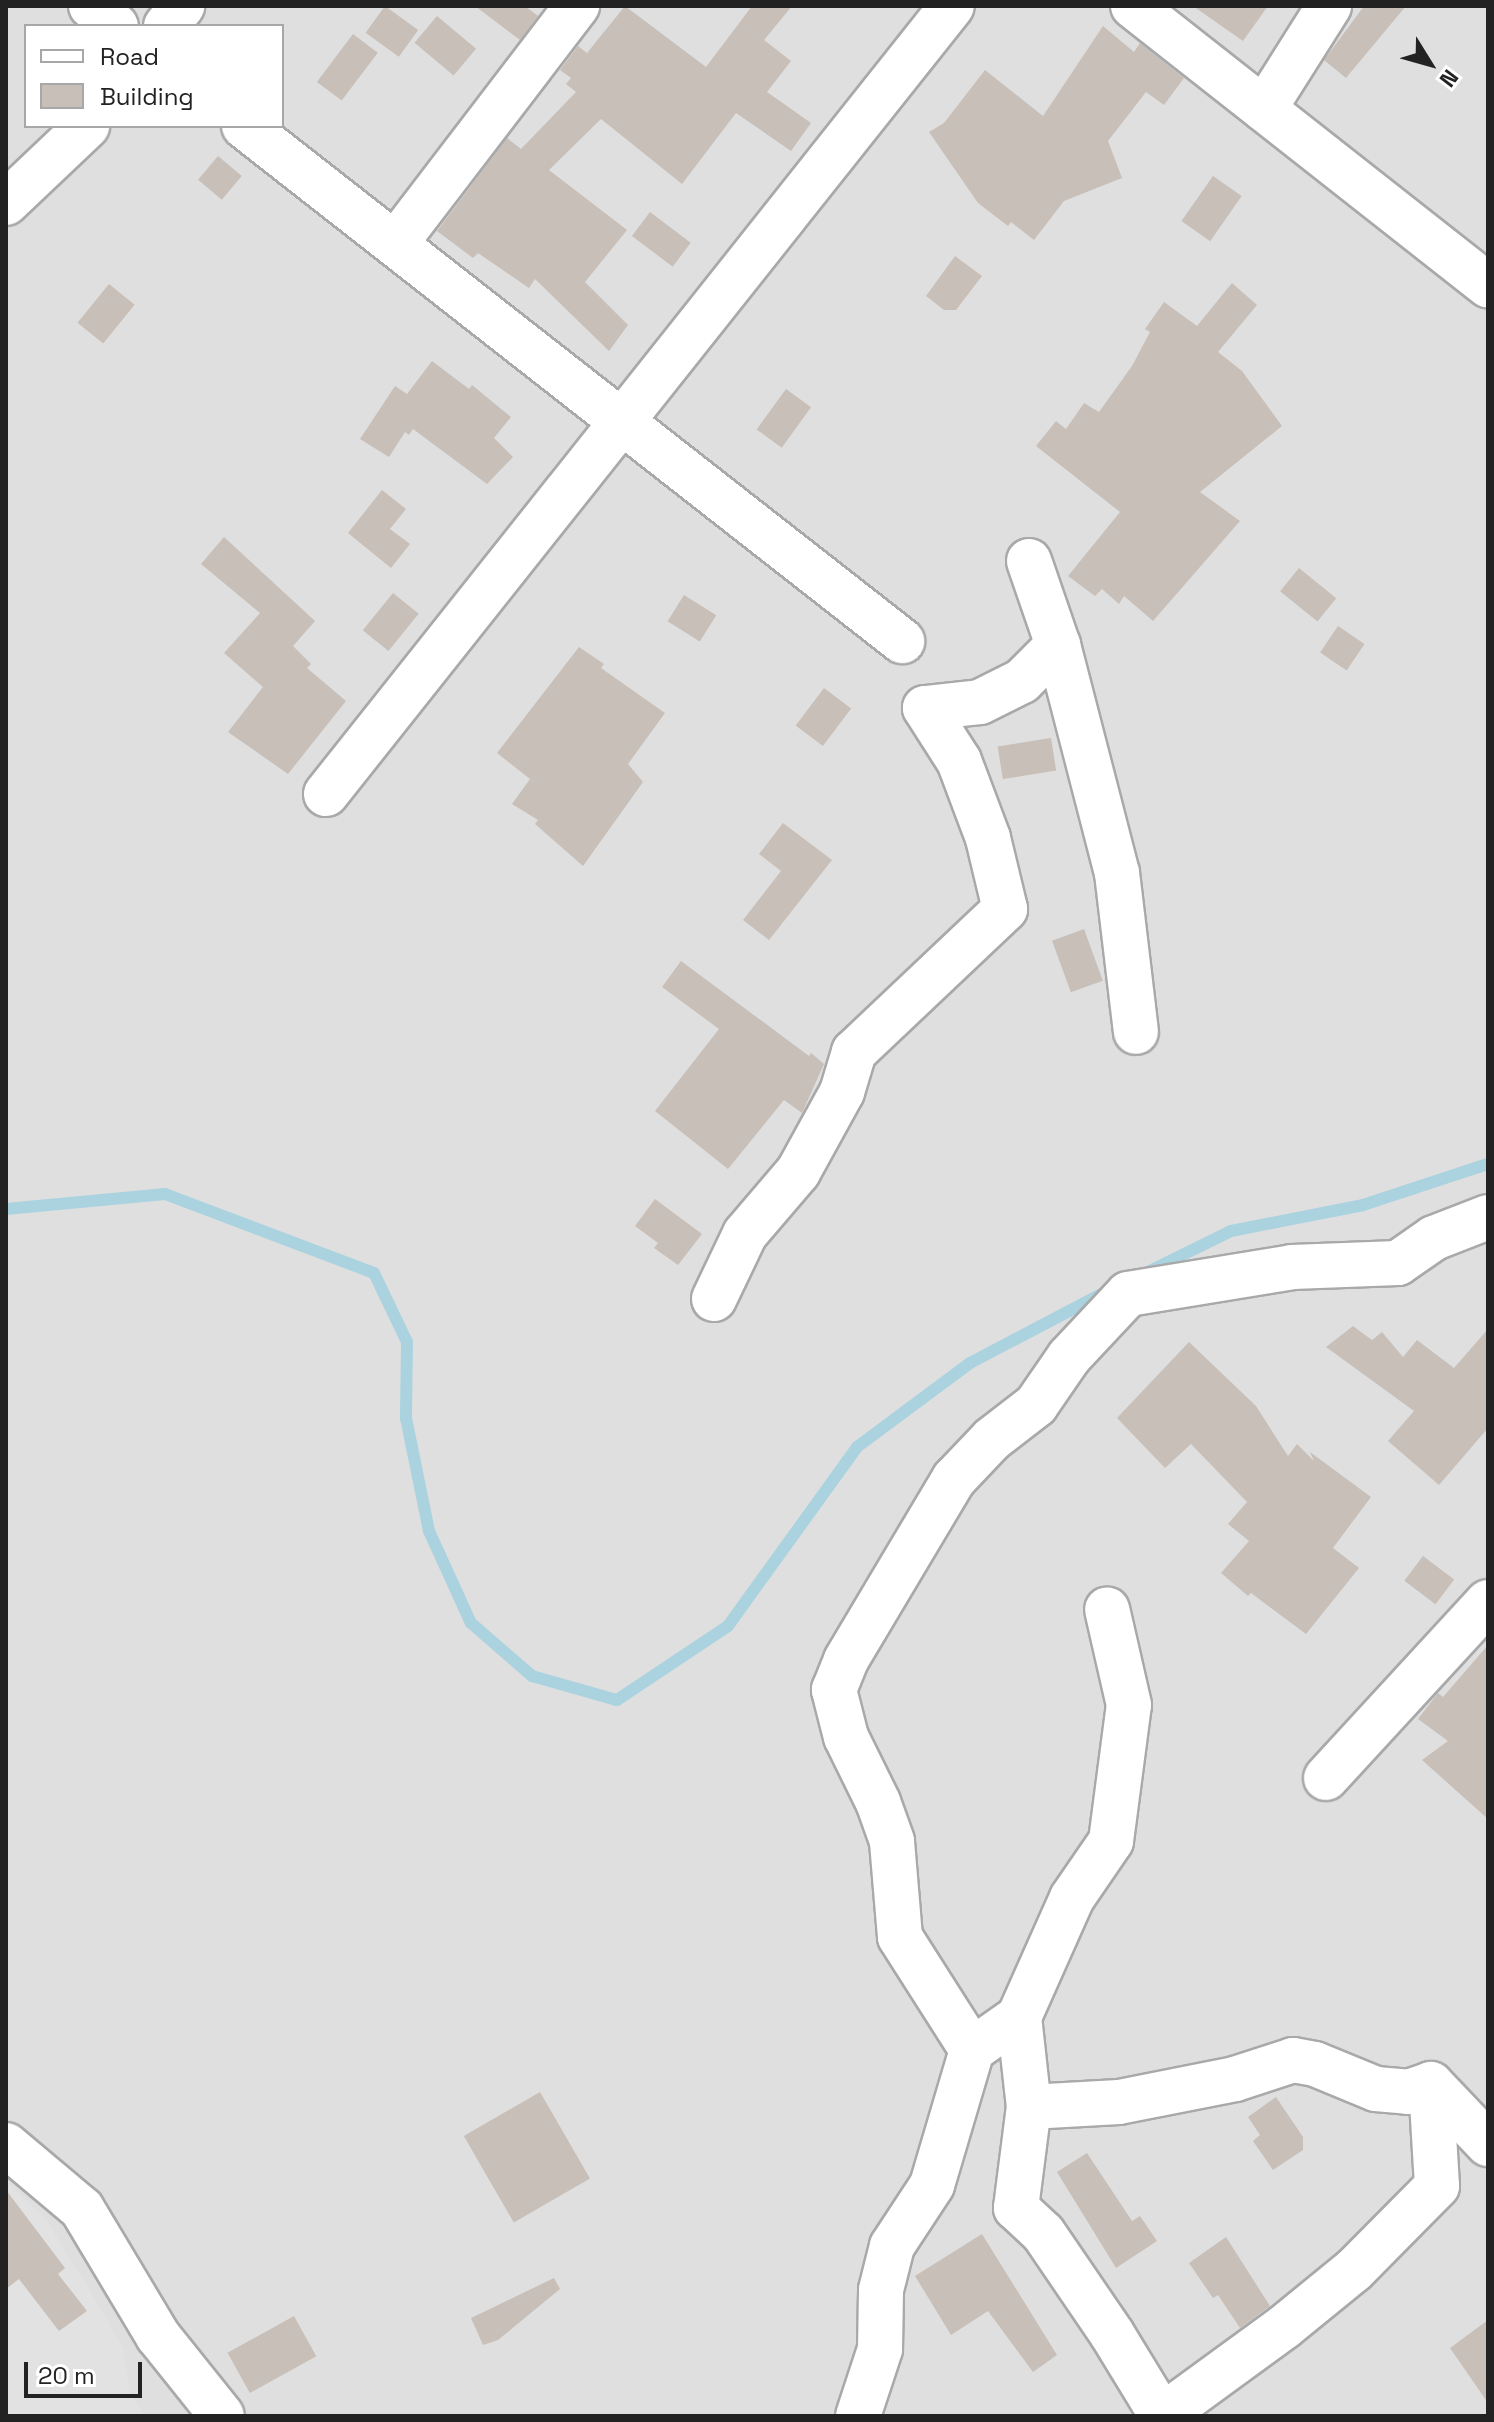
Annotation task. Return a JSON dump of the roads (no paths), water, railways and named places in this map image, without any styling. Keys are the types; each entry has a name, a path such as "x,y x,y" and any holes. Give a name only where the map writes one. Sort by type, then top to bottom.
{"street":[{"path":"91,6 114,24"},
{"path":"168,24 182,6"},
{"path":"395,244 577,6"},
{"path":"326,794 952,6"},
{"path":"1133,6 1488,285"},
{"path":"1264,109 1329,6"},
{"path":"6,203 85,128"},
{"path":"247,128 902,641"},
{"path":"1029,561 1058,645 1117,873 1136,1032"},
{"path":"714,1299 745,1234 798,1172 842,1092 854,1052 1005,909 988,838 959,761 925,708 980,702 1022,681 1058,645"},
{"path":"972,2050 900,1937 892,1841 878,1802 846,1737 834,1690 846,1660 929,1518 954,1479 992,1439 1036,1405 1069,1357 1128,1294 1292,1267 1398,1263 1434,1238 1488,1217"},
{"path":"1326,1778 1488,1602"},
{"path":"1107,1609 1129,1705 1111,1841 1072,1898 1019,2017 1029,2107 1016,2208 1043,2233 1112,2334 1162,2416 1284,2327 1354,2270 1437,2186 1431,2084"},
{"path":"858,2416 880,2349 881,2290 892,2246 932,2185 972,2050 1019,2017"},
{"path":"1029,2107 1119,2102 1235,2079 1293,2060 1315,2064 1376,2089 1408,2092 1431,2084"},
{"path":"1431,2084 1488,2144"},
{"path":"6,2145 82,2209 158,2336 222,2416"}],"waterway":[{"path":"1146,1273 1231,1231 1363,1205 1488,1164"},
{"path":"6,1209 165,1194 374,1273 407,1342 406,1418 429,1531 471,1623 532,1676 617,1700 728,1626 857,1447 970,1363 1111,1289"}]}
